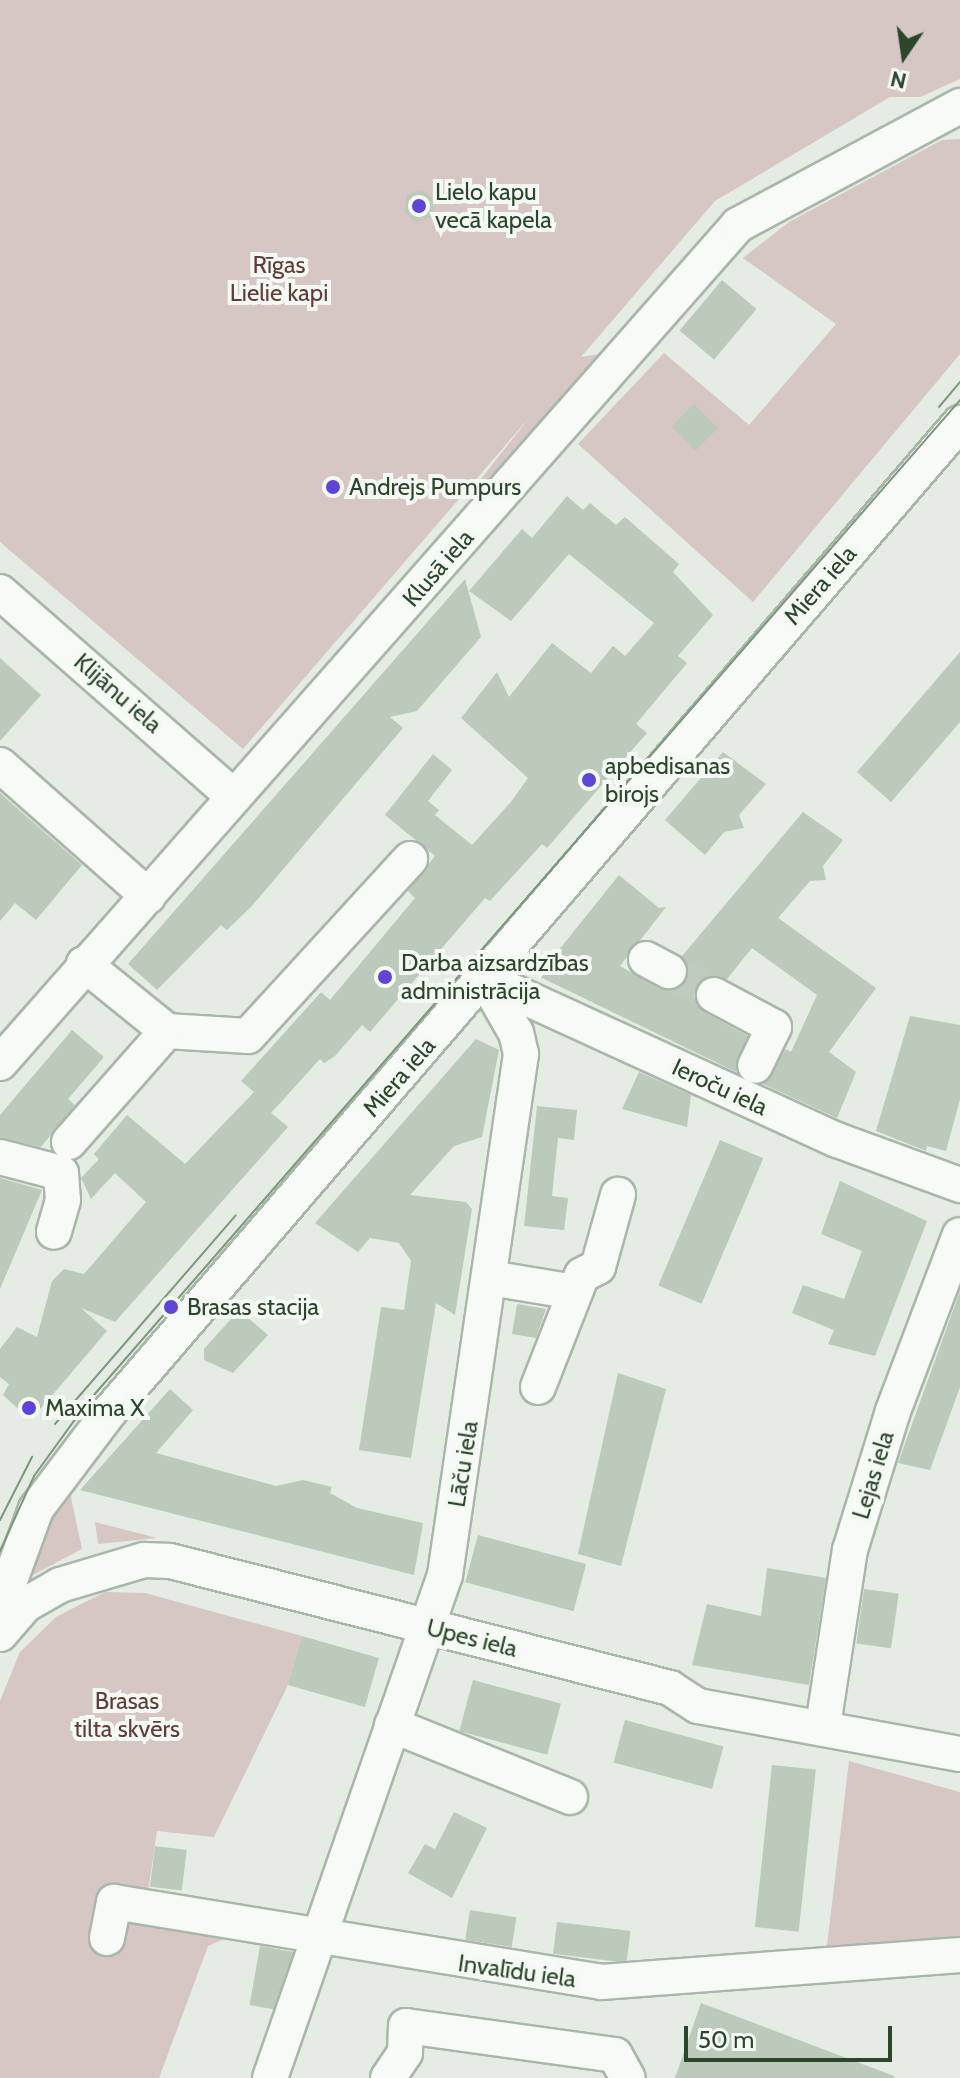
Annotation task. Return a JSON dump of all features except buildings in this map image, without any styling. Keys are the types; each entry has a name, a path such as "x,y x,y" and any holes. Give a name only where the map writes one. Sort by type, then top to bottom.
{"street":[{"name":"Klusā iela","path":"0,1063 738,225 960,106"},
{"name":"Miera iela","path":"0,1608 19,1546 54,1481 960,423"},
{"name":"Klijānu iela","path":"0,592 234,797"},
{"path":"0,765 148,896"},
{"path":"84,964 167,1031 248,1036 410,859"},
{"name":"Ieroču iela","path":"485,979 749,1080 960,1185"},
{"name":"Lāču iela","path":"270,2078 392,1725 431,1628 448,1560 521,1054 485,979"},
{"path":"714,995 774,1027 749,1080"},
{"path":"69,1142 167,1031"},
{"path":"0,1157 61,1173 63,1200 54,1232"},
{"path":"538,1387 582,1275 598,1267 618,1195"},
{"name":"Lejas iela","path":"823,1726 850,1550 893,1411 960,1235"},
{"path":"490,1278 575,1292"},
{"name":"Upes iela","path":"0,1634 25,1605 60,1585 144,1560 196,1565 670,1688 698,1706 792,1727 823,1726 960,1754"},
{"path":"392,1725 570,1797"},
{"name":"Invalīdu iela","path":"107,1938 114,1902 318,1938 602,1982 960,1955"},
{"path":"388,2078 405,2053 406,2026 615,2055 628,2078"}],"green space":[{"name":"Rīgas Lielie kapi","path":"0,0 960,0 960,79 920,97 890,97 715,201 581,357 600,354 470,514 477,484 529,418 243,749 0,542"},
{"path":"960,139 960,354 753,602 578,444 664,353 749,425 836,324 743,258 789,222 942,140"},
{"path":"69,1488 82,1549 29,1577 31,1547"},
{"path":"95,1522 157,1538 98,1544"},
{"name":"Brasas tilta skvērs","path":"105,1592 145,1593 302,1636 288,1685 214,1837 157,1831 144,1918 227,1938 208,1946 159,2078 0,2078 0,1701 20,1652 56,1617"},
{"path":"849,1761 960,1792 960,1943 826,1954"}],"tunnel":[{"path":"669,971 714,995"}],"tram line":[{"path":"939,407 960,382"},
{"path":"0,1551 34,1476 87,1403 960,400"},
{"path":"55,1424 236,1215"},
{"path":"0,1520 32,1457"}],"place":[{"name":"Lielo kapu vecā kapela","path":"419,206"},
{"name":"Andrejs Pumpurs","path":"333,487"},
{"name":"apbedisanas birojs","path":"589,780"},
{"name":"Darba aizsardzības administrācija","path":"385,977"},
{"name":"Brasas stacija","path":"171,1307"},
{"name":"Maxima X","path":"29,1408"}]}
